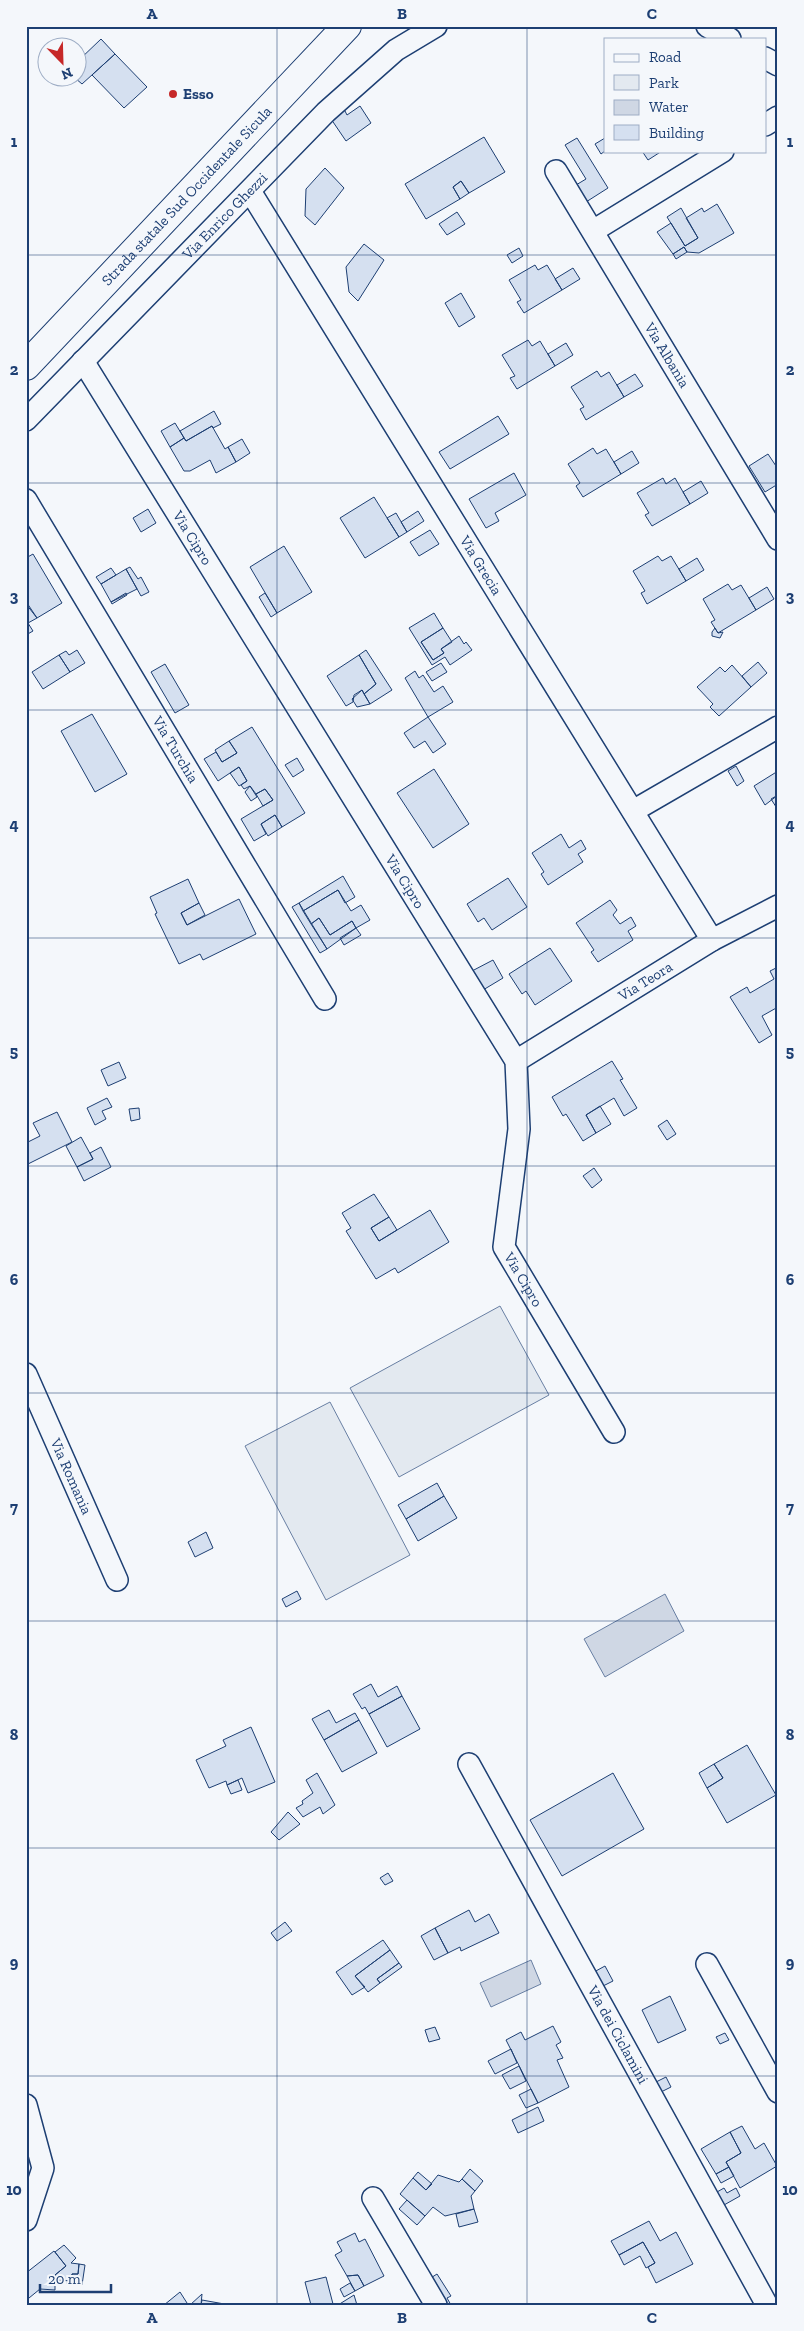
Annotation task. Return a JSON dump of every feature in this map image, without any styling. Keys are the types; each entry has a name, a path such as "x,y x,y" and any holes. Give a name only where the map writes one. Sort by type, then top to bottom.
{"main road":[{"name":"Strada statale Sud Occidentale Sicula","path":"26,366 347,26"}],"street":[{"name":"Via Enrico Ghezzi","path":"26,420 326,112 396,50 436,26"},
{"path":"707,26 728,38"},
{"path":"766,59 778,65"},
{"path":"766,124 778,117"},
{"path":"593,232 721,152"},
{"name":"Via Albania","path":"556,171 778,539"},
{"name":"Via Grecia","path":"250,191 712,940"},
{"name":"Via Cipro","path":"83,361 516,1062 519,1129 504,1247 614,1432"},
{"name":"Via Turchia","path":"26,500 325,999"},
{"path":"633,811 778,727"},
{"name":"Via Teora","path":"516,1062 712,940 778,906"},
{"name":"Via Romania","path":"26,1374 117,1580"},
{"name":"Via dei Ciclamini","path":"469,1764 767,2305"},
{"path":"707,1964 778,2092"},
{"path":"26,2105 43,2168 26,2220"},
{"path":"373,2198 436,2305"}],"green space":[{"path":"500,1306 549,1395 399,1477 350,1388"},
{"path":"330,1402 410,1555 326,1600 245,1446"}],"water":[{"path":"665,1594 684,1631 605,1677 584,1639"},
{"path":"531,1960 541,1984 491,2007 480,1983"}],"building":[{"path":"101,39 115,54 88,79 88,51"},
{"path":"115,54 147,87 124,108 92,75"},
{"path":"342,105 347,115 360,106 371,123 346,141 329,116"},
{"path":"484,137 505,172 469,193 461,181 453,187 460,199 426,219 405,184"},
{"path":"577,138 608,188 586,202 576,185 586,179 565,145"},
{"path":"604,139 604,152 601,154 595,144"},
{"path":"643,152 660,152 648,160"},
{"path":"325,168 344,188 315,225 305,216 306,189"},
{"path":"461,181 469,193 460,199 453,187"},
{"path":"717,204 734,233 699,253 687,252 684,247 673,254 657,232 671,223 685,246 698,238 686,218 702,208 704,212"},
{"path":"681,208 698,238 685,246 667,217"},
{"path":"457,212 465,224 447,235 439,224"},
{"path":"364,244 384,260 358,301 349,292 346,267"},
{"path":"684,247 687,252 676,259 673,254"},
{"path":"519,248 523,256 512,263 507,255"},
{"path":"535,265 538,270 547,265 562,290 524,313 517,302 521,300 509,280"},
{"path":"573,268 580,279 562,290 555,279"},
{"path":"461,293 475,317 459,327 445,303"},
{"path":"528,340 532,346 540,341 555,366 517,389 510,378 515,376 502,355"},
{"path":"566,343 573,355 555,366 548,354"},
{"path":"597,371 601,377 609,372 624,397 586,420 580,409 584,407 571,387"},
{"path":"635,374 643,386 624,397 617,385"},
{"path":"214,411 221,424 213,428 212,426 186,441 180,431"},
{"path":"498,416 509,434 450,469 439,452"},
{"path":"175,423 184,438 170,447 161,431"},
{"path":"212,426 225,449 228,447 236,462 216,473 210,460 190,471 184,471 170,447 184,438 186,441"},
{"path":"242,439 250,453 236,462 228,447"},
{"path":"593,448 597,454 606,449 621,474 583,497 576,486 580,483 568,464"},
{"path":"632,451 639,463 621,474 614,462"},
{"path":"768,454 778,469 778,484 765,492 749,466"},
{"path":"514,473 526,495 495,513 499,521 486,528 469,499"},
{"path":"663,478 666,484 675,478 690,504 652,526 645,515 649,513 637,493"},
{"path":"701,481 708,493 690,504 683,492"},
{"path":"374,497 399,537 365,558 340,518"},
{"path":"148,509 156,523 141,532 133,518"},
{"path":"418,511 424,521 407,532 401,522"},
{"path":"396,513 407,532 399,537 387,518"},
{"path":"430,530 439,544 419,556 410,542"},
{"path":"284,546 312,592 277,613 250,567"},
{"path":"33,554 62,603 37,618 26,604 26,558"},
{"path":"658,556 662,561 671,556 686,581 647,604 641,593 645,591 633,571"},
{"path":"697,558 704,570 686,581 679,569"},
{"path":"130,567 138,579 141,577 149,592 141,596 126,569"},
{"path":"111,568 116,575 101,584 96,577"},
{"path":"126,569 137,589 111,602 101,584"},
{"path":"728,584 732,590 741,585 756,610 718,633 711,622 715,620 703,599"},
{"path":"767,587 774,599 756,610 749,598"},
{"path":"126,593 127,595 112,604 111,602"},
{"path":"265,593 277,613 271,617 259,597"},
{"path":"27,603 37,618 28,623 26,620"},
{"path":"434,613 443,628 421,642 433,660 444,653 441,649 459,636 464,644 466,642 472,650 450,665 445,657 432,665 409,628"},
{"path":"26,620 33,631 26,635"},
{"path":"443,628 452,642 441,649 444,653 433,660 421,642"},
{"path":"715,628 718,633 723,632 720,638 712,636"},
{"path":"77,650 85,663 70,672 59,655 66,651 69,655"},
{"path":"366,650 392,690 370,704 364,694 376,684 359,655"},
{"path":"59,655 70,672 43,689 32,672"},
{"path":"359,655 376,684 364,694 362,690 354,695 353,702 346,706 327,676"},
{"path":"758,662 767,673 751,687 742,676"},
{"path":"441,663 447,672 432,681 426,672"},
{"path":"165,664 189,705 175,713 151,672"},
{"path":"732,665 751,687 719,716 710,707 713,704 697,687 720,667 725,672"},
{"path":"415,671 419,678 423,675 434,692 443,686 453,702 428,717 405,678"},
{"path":"362,690 370,704 357,707 352,699"},
{"path":"92,714 127,774 95,792 61,731"},
{"path":"428,717 446,744 433,753 425,741 414,748 404,733"},
{"path":"252,727 305,813 282,827 275,815 261,824 266,834 254,841 241,819 273,800 265,789 256,794 250,786 244,789 241,785 247,781 239,767 218,781 204,759 216,752 222,762 237,753 229,741"},
{"path":"229,741 237,753 222,762 215,750"},
{"path":"297,758 304,770 293,777 285,765"},
{"path":"736,766 744,781 737,786 728,771"},
{"path":"239,767 247,781 239,786 230,773"},
{"path":"434,769 469,824 433,848 397,793"},
{"path":"778,771 778,795 765,805 754,786"},
{"path":"250,786 257,797 251,801 245,792"},
{"path":"265,789 273,800 263,806 256,794"},
{"path":"778,795 778,810 771,799"},
{"path":"275,815 282,827 268,836 261,824"},
{"path":"561,834 569,848 581,840 586,849 578,854 583,862 548,885 541,874 544,872 532,853"},
{"path":"343,876 355,897 345,903 338,890 303,911 299,903"},
{"path":"508,878 527,907 492,930 484,918 478,922 467,904"},
{"path":"188,879 199,903 181,913 187,925 239,899 256,934 203,960 200,954 179,964 155,914 157,913 150,897"},
{"path":"338,890 351,911 361,905 370,920 356,928 352,921 330,935 319,918 311,924 303,911"},
{"path":"610,900 617,910 613,915 620,924 631,917 636,926 628,931 633,940 598,962 591,952 594,950 576,923"},
{"path":"199,903 205,915 187,925 181,913"},
{"path":"299,903 327,949 320,953 292,907"},
{"path":"319,918 330,935 352,921 356,928 327,949 311,924"},
{"path":"356,928 361,935 344,945 340,938"},
{"path":"550,948 572,981 535,1005 526,991 522,994 509,974"},
{"path":"493,960 503,978 483,990 472,971"},
{"path":"778,967 778,1007 762,1016 772,1035 759,1043 730,997 747,987 750,993 774,979 770,971"},
{"path":"612,1061 623,1079 620,1080 637,1108 624,1116 614,1098 586,1115 596,1133 583,1141 566,1114 563,1116 552,1097"},
{"path":"119,1062 126,1078 108,1086 101,1070"},
{"path":"107,1098 112,1107 102,1111 106,1119 95,1125 87,1108"},
{"path":"600,1106 611,1124 596,1133 586,1115"},
{"path":"139,1108 140,1119 131,1121 129,1109"},
{"path":"57,1112 72,1142 26,1165 26,1143 40,1136 33,1123"},
{"path":"667,1120 676,1134 667,1140 658,1126"},
{"path":"81,1137 93,1159 77,1167 66,1146"},
{"path":"101,1147 111,1167 84,1181 77,1167 93,1159 90,1153"},
{"path":"594,1168 602,1180 592,1188 583,1176"},
{"path":"374,1194 389,1217 371,1228 379,1241 430,1210 449,1242 398,1273 395,1268 376,1279 346,1231 351,1228 342,1213"},
{"path":"389,1217 397,1230 379,1241 371,1228"},
{"path":"437,1483 444,1496 406,1519 398,1505"},
{"path":"444,1496 457,1518 418,1541 406,1519"},
{"path":"206,1532 213,1548 195,1557 188,1542"},
{"path":"297,1591 301,1599 286,1607 282,1599"},
{"path":"371,1684 378,1697 397,1686 402,1696 369,1714 365,1707 362,1709 353,1694"},
{"path":"402,1696 420,1729 387,1747 369,1714"},
{"path":"329,1710 336,1723 355,1713 359,1720 324,1740 312,1719"},
{"path":"359,1720 377,1753 342,1772 324,1740"},
{"path":"251,1727 275,1782 248,1793 242,1778 227,1785 226,1781 209,1788 196,1760 226,1746 223,1740"},
{"path":"747,1745 776,1795 727,1823 707,1788 723,1778 714,1764"},
{"path":"714,1764 723,1778 707,1788 699,1773"},
{"path":"317,1773 335,1805 323,1814 320,1807 303,1817 296,1808 303,1804 302,1801 313,1793 306,1780"},
{"path":"613,1773 644,1829 562,1876 530,1820"},
{"path":"238,1780 242,1790 231,1794 227,1785"},
{"path":"288,1812 300,1824 279,1840 271,1832"},
{"path":"388,1873 393,1881 385,1885 380,1878"},
{"path":"469,1910 475,1922 489,1914 499,1933 461,1951 460,1947 448,1953 435,1928"},
{"path":"285,1922 292,1931 277,1941 271,1933"},
{"path":"435,1928 448,1953 434,1960 421,1936"},
{"path":"383,1940 390,1950 355,1976 365,1987 352,1995 336,1972"},
{"path":"390,1950 399,1963 377,1979 380,1983 368,1992 355,1976"},
{"path":"399,1963 402,1967 380,1983 377,1979"},
{"path":"605,1966 613,1981 601,1987 594,1972"},
{"path":"670,1996 686,2030 658,2043 642,2010"},
{"path":"553,2026 561,2042 556,2045 563,2058 557,2060 569,2087 538,2103 506,2040 521,2032 525,2040"},
{"path":"435,2027 440,2039 429,2042 425,2030"},
{"path":"725,2033 729,2040 720,2044 716,2037"},
{"path":"511,2049 517,2063 495,2074 488,2061"},
{"path":"519,2066 526,2081 510,2089 502,2075"},
{"path":"666,2077 671,2087 661,2092 656,2082"},
{"path":"531,2089 538,2103 526,2108 519,2095"},
{"path":"538,2107 544,2121 518,2133 512,2120"},
{"path":"742,2126 755,2149 764,2143 777,2166 740,2188 726,2162 741,2153 730,2132"},
{"path":"730,2132 741,2153 726,2162 729,2167 716,2174 701,2149"},
{"path":"729,2167 734,2176 721,2183 716,2174"},
{"path":"470,2169 483,2181 475,2191 462,2179"},
{"path":"418,2172 432,2184 426,2190 413,2178"},
{"path":"438,2175 459,2182 462,2179 475,2191 471,2196 474,2209 445,2216 433,2207 425,2216 400,2194 413,2178 426,2190"},
{"path":"724,2188 727,2193 736,2188 740,2196 724,2205 717,2192"},
{"path":"407,2200 425,2216 417,2225 399,2209"},
{"path":"474,2209 478,2222 459,2227 456,2214"},
{"path":"649,2221 660,2241 676,2232 693,2264 656,2283 648,2267 655,2263 643,2242 619,2255 611,2241"},
{"path":"355,2233 359,2242 365,2239 384,2276 364,2286 358,2275 347,2276 335,2255 342,2251 337,2242"},
{"path":"643,2242 655,2263 646,2268 640,2256 624,2265 619,2255"},
{"path":"64,2245 76,2258 71,2263 79,2264 78,2274 72,2274 72,2281 56,2280 55,2275 66,2266 55,2252"},
{"path":"54,2251 66,2266 55,2275 55,2290 40,2289 29,2298 26,2294 26,2273"},
{"path":"79,2264 85,2265 82,2285 67,2284 67,2281 72,2281 72,2274 78,2274"},
{"path":"437,2274 451,2296 447,2298 451,2305 442,2305 426,2281"},
{"path":"358,2275 364,2286 355,2291 347,2276"},
{"path":"326,2277 333,2304 311,2305 305,2282"},
{"path":"350,2283 355,2291 344,2297 340,2289"},
{"path":"180,2292 187,2303 185,2305 164,2305"},
{"path":"202,2294 201,2305 190,2305"},
{"path":"354,2295 357,2305 338,2305"},
{"path":"202,2300 230,2305 201,2305"}],"place":[{"name":"Esso","path":"173,94"}]}
